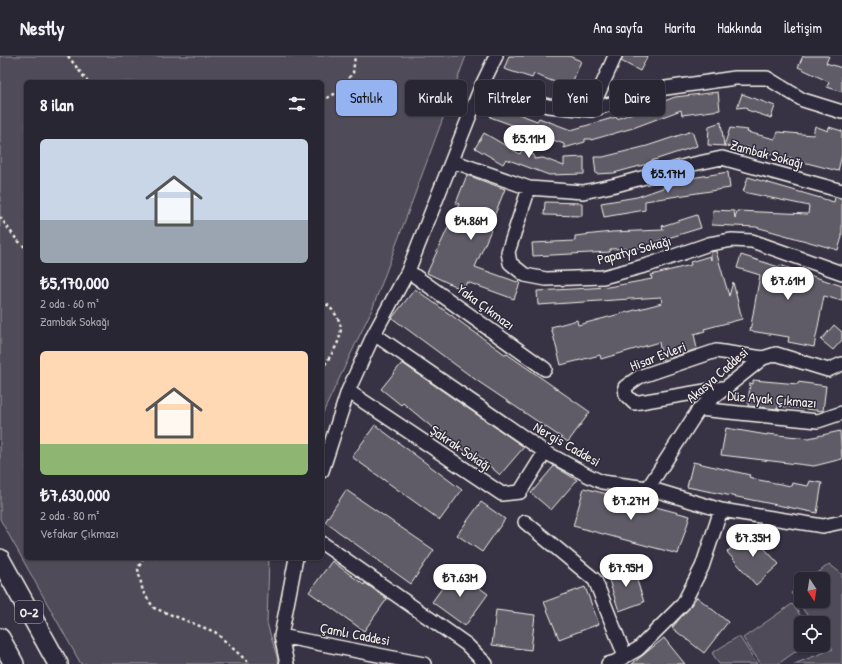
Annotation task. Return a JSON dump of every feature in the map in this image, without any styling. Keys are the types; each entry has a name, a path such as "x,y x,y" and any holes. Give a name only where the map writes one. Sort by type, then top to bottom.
{"highway":[{"name":"O-2","path":"0,559 58,664"},
{"path":"0,638 14,664"}],"street":[{"path":"484,80 496,56"},
{"path":"602,85 615,56"},
{"path":"602,107 659,89 735,78 767,78 803,100 842,112"},
{"path":"324,465 348,391 374,334 408,271 475,102"},
{"name":"Zambak Sokağı","path":"452,161 529,188 583,192 722,158 842,191"},
{"name":"Papatya Sokağı","path":"529,188 508,252 510,263 525,275 546,279 603,277 648,265 709,244 732,240 752,241 842,273"},
{"name":"Yaka Çıkmazı","path":"408,271 545,369"},
{"name":"Nergis Caddesi","path":"374,334 545,452 602,482 648,488 721,510 823,526 842,522"},
{"name":"Hisar Evleri","path":"723,388 649,402 634,403 626,395 625,386 639,377 716,351 762,358"},
{"name":"Akasya Caddesi","path":"648,488 699,409 723,388 762,358 776,354 828,370 842,364"},
{"name":"Şakrak Sokağı","path":"348,391 502,494 520,492 545,452"},
{"name":"Düz Ayak Çıkmazı","path":"699,409 818,421 842,413"},
{"path":"608,664 615,662 638,649 683,604 702,567 721,510"},
{"path":"525,522 595,580 625,656"},
{"path":"324,544 466,644 486,664"},
{"path":"287,664 281,636 296,560"},
{"name":"Çamlı Caddesi","path":"281,636 424,664"}],"path":[{"path":"68,56 86,80"},
{"path":"324,100 336,93 353,73 355,56"},
{"path":"0,217 17,240 24,246"},
{"path":"324,302 333,309 341,324 340,342 324,366"},
{"path":"143,560 138,569 143,592 154,608 216,632 250,664"}],"shaded area":[{"path":"0,56 466,56 457,80 405,80 405,116 444,116 373,307 324,411 324,80 24,80 24,560 269,560 267,623 279,664 81,664 0,519"},
{"path":"829,564 842,574 842,664 794,664 825,652 830,652 830,650 833,649 830,645 830,616 808,616 802,608 830,608 830,572 819,572"},
{"path":"792,604 801,616 794,616 795,652 778,664 761,664 743,638"},
{"path":"739,636 757,664 719,664 712,653"}],"building":[{"path":"509,56 569,56 581,61 573,80 553,80 553,81 534,74 532,78 504,69"},
{"path":"623,56 648,56 640,71 621,61"},
{"path":"803,56 829,56 826,63 842,68 842,92 827,87 829,82 798,67"},
{"path":"718,92 720,110 682,115 681,110 665,116 665,101 675,97"},
{"path":"742,94 775,106 771,118 747,110 746,107 737,108"},
{"path":"524,116 537,121 539,118 571,130 616,117 617,119 625,116 665,116 633,128 591,140 585,139 585,142 564,148 564,144 490,117"},
{"path":"721,122 724,146 708,145 709,126"},
{"path":"815,126 828,131 829,127 842,131 842,154 838,171 748,148 724,146 730,128 748,130 747,132 775,139 778,132 813,135"},
{"path":"692,131 697,146 651,161 651,163 614,173 596,174 594,157 603,157 647,146"},
{"path":"484,133 520,154 522,150 534,155 534,159 543,158 564,166 564,158 584,157 584,174 549,175 506,159 503,164 475,148"},
{"path":"728,172 730,188 645,201 645,210 604,217 601,203 637,197 691,178"},
{"path":"467,175 505,189 489,229 491,230 475,267 520,283 514,299 467,282 463,290 427,273 459,204 456,203"},
{"path":"748,177 834,202 835,197 842,199 842,237 838,250 756,227 712,225 713,210 734,211 735,218 737,211 808,214 809,206 743,192"},
{"path":"545,202 582,203 582,216 544,215"},
{"path":"697,215 701,228 658,241 658,247 610,249 610,252 533,256 532,243 575,241 575,236 612,232 663,230 662,226"},
{"path":"716,251 729,296 733,282 742,319 704,329 705,331 694,334 697,349 665,360 662,360 659,342 601,359 600,355 561,365 551,327 577,320 578,325 662,303 661,297 538,305 537,291 608,287 652,279 651,275 691,265 690,262 710,256 711,260 711,252"},
{"path":"741,255 779,267 780,265 842,286 842,301 824,296 814,347 788,342 789,337 750,331 760,275 737,268"},
{"path":"415,289 506,355 507,354 590,412 568,442 476,380 392,318"},
{"path":"834,325 842,332 842,340 833,350 821,340"},
{"path":"402,363 524,447 500,475 469,448 466,452 436,427 434,429 403,403 401,405 381,389"},
{"path":"753,380 798,384 798,382 826,386 823,411 778,406 778,409 748,406 750,383 753,384"},
{"path":"375,425 462,490 440,520 352,457"},
{"path":"726,428 767,435 809,438 840,431 842,459 814,466 721,455"},
{"path":"693,462 750,475 749,477 759,480 791,486 792,483 808,486 810,481 822,483 817,513 687,487"},
{"path":"554,466 577,480 551,510 531,493"},
{"path":"584,488 690,516 678,554 573,526"},
{"path":"346,490 434,550 411,584 325,522"},
{"path":"481,502 505,519 482,552 457,535"},
{"path":"749,532 779,564 756,585 727,552"},
{"path":"332,561 364,585 365,583 387,599 364,631 309,592"},
{"path":"632,565 644,602 619,611 607,574"},
{"path":"455,570 488,594 465,626 432,602"},
{"path":"585,587 599,624 559,639 544,602"},
{"path":"697,597 728,622 704,653 672,628"},
{"path":"496,610 535,615 531,650 492,645"},
{"path":"664,638 685,664 632,664"}]}
